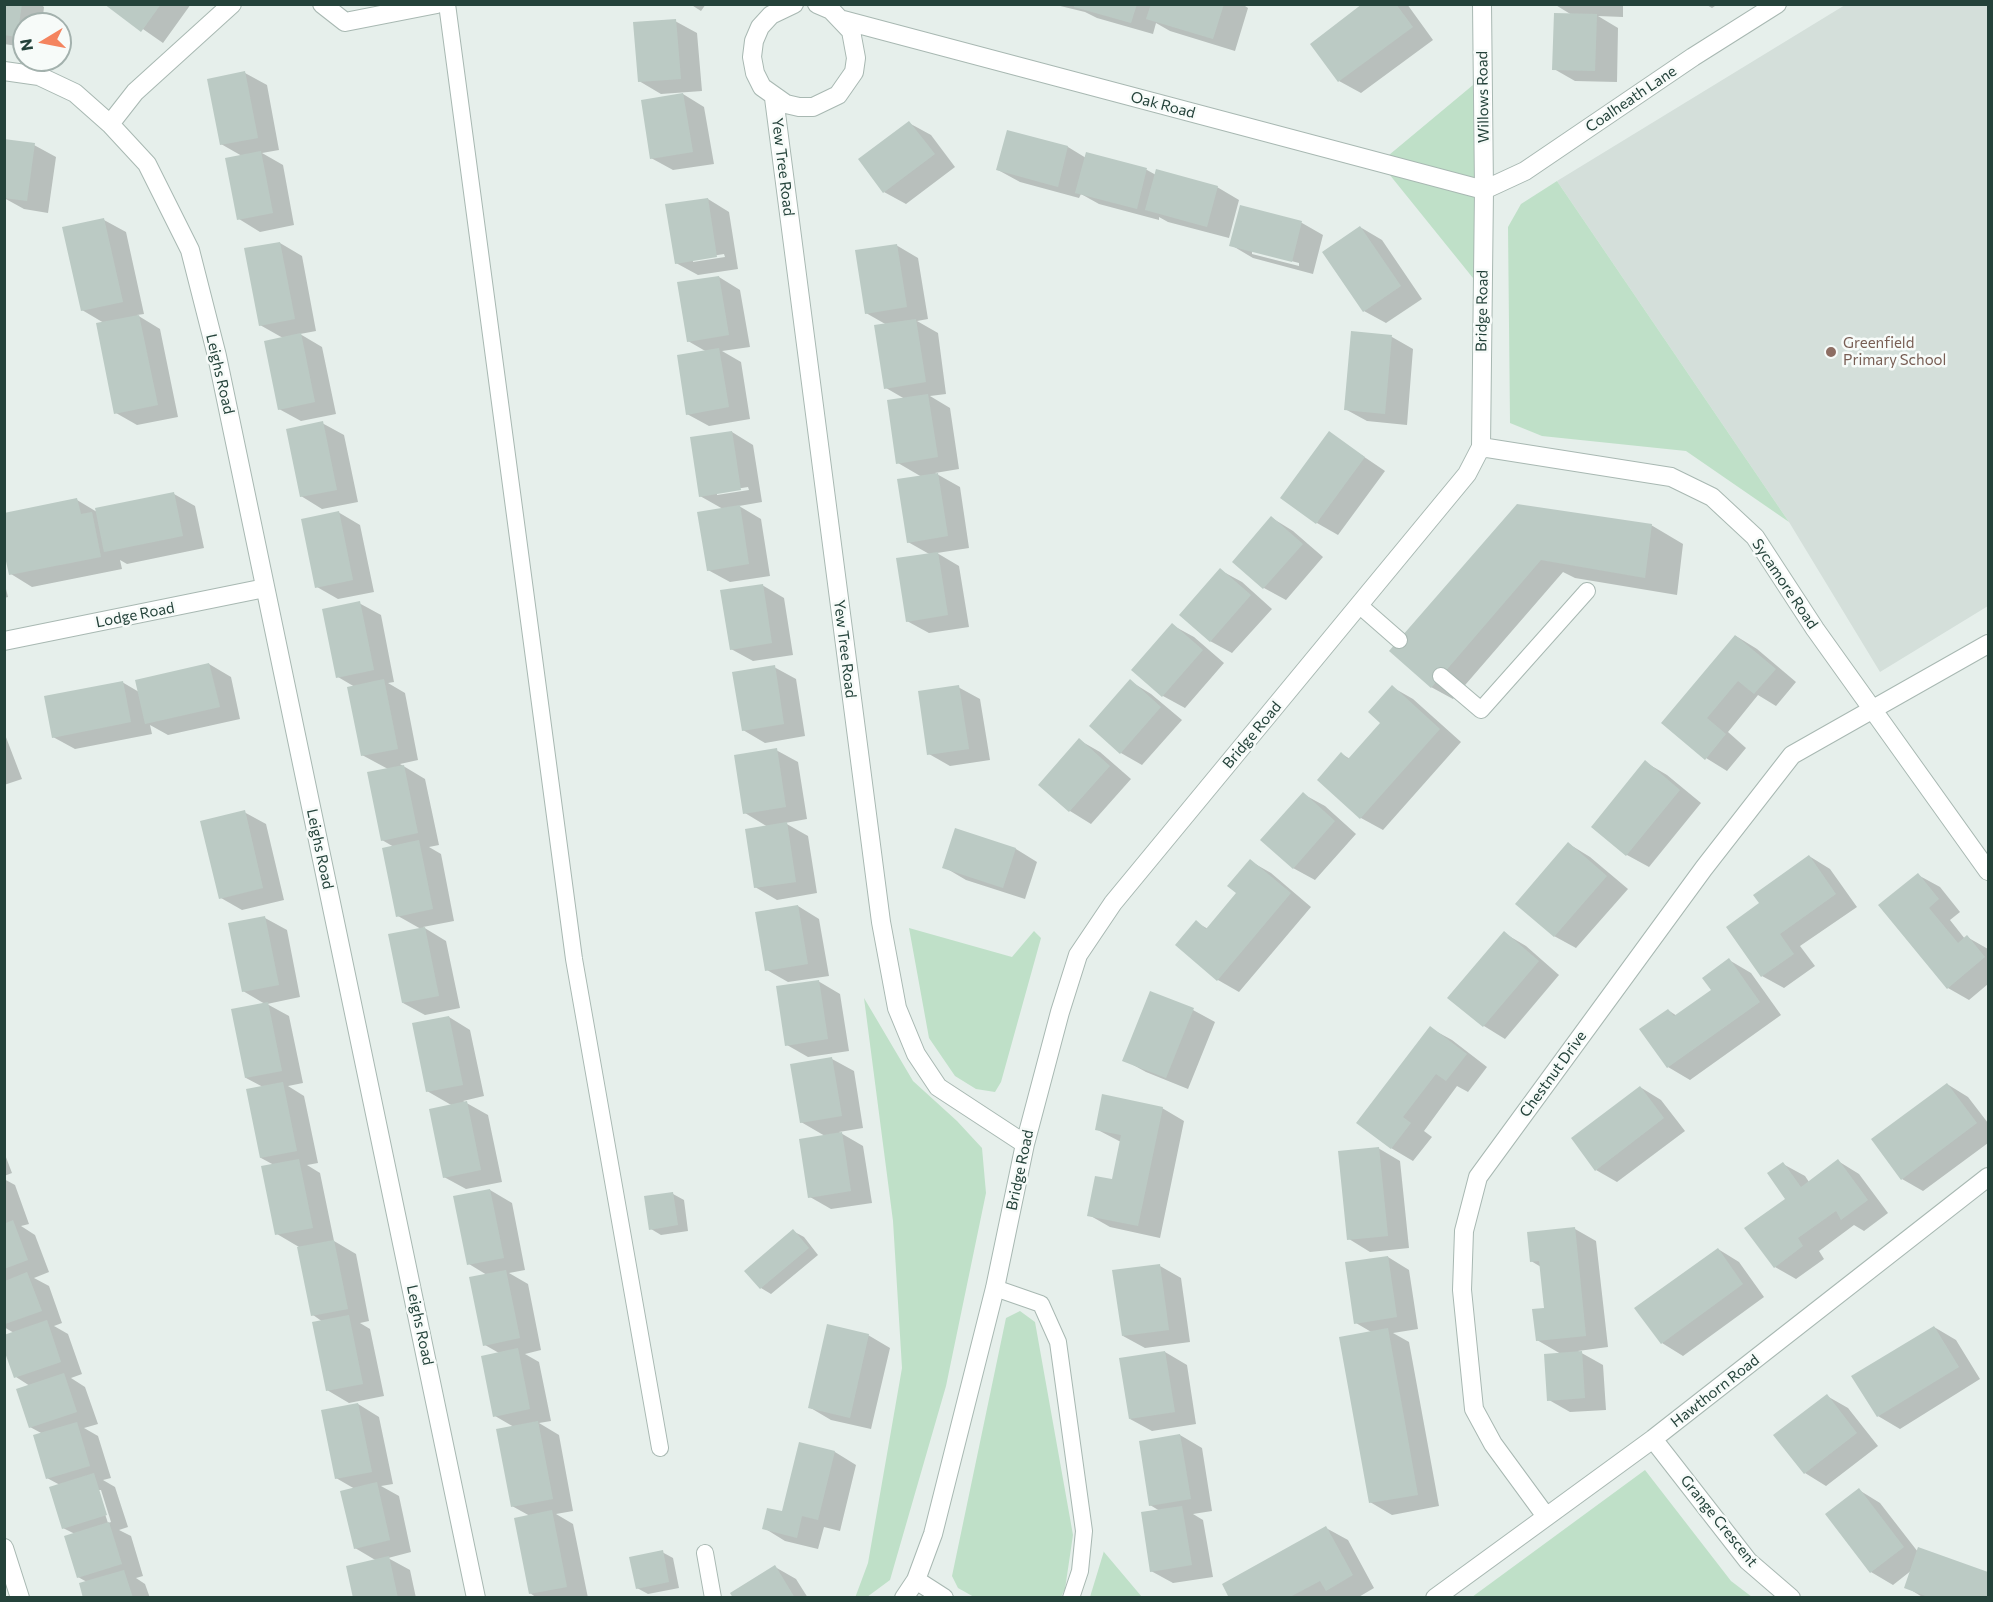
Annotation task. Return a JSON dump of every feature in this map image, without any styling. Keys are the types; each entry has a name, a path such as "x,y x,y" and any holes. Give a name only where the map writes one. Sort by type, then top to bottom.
{"street":[{"path":"110,124 135,92 232,4"},
{"path":"322,4 345,22 437,4"},
{"path":"794,4 771,15 760,27 754,41 752,57 755,73 762,87 774,98 799,107 813,107 838,95 854,72 856,58 851,31 843,20"},
{"name":"Oak Road","path":"817,4 831,10 843,20 1484,190"},
{"name":"Willows Road","path":"1482,4 1484,190"},
{"name":"Coalheath Lane","path":"1484,190 1525,171 1693,57 1777,4"},
{"name":"Leighs Road","path":"4,71 39,76 75,93 110,124 147,164 190,250 217,356 476,1598"},
{"name":"Yew Tree Road","path":"774,98 881,922 897,1008 916,1053 938,1087 1024,1144"},
{"name":"Bridge Road","path":"904,1598 916,1580 933,1534 995,1288 1024,1144 1078,955 1113,903 1467,474 1481,447 1484,190"},
{"name":"Sycamore Road","path":"1481,447 1671,477 1712,497 1755,537 1871,708 1989,870"},
{"name":"Lodge Road","path":"4,641 265,588"},
{"name":"Chestnut Drive","path":"1545,1515 1492,1444 1474,1409 1462,1290 1464,1231 1478,1177 1704,868 1792,754 1989,644"},
{"name":"Hawthorn Road","path":"1435,1598 1545,1515 1653,1439 1989,1177"},
{"name":"Grange Crescent","path":"1653,1439 1748,1561 1791,1598"},
{"path":"4,1548 20,1598"},
{"path":"916,1580 944,1598"}],"lane":[{"path":"447,4 574,959 660,1448"},
{"path":"1441,676 1480,710 1587,591"},
{"path":"1359,606 1399,640"},
{"path":"995,1288 1041,1305 1058,1342 1084,1531 1080,1571 1071,1598"},
{"path":"705,1553 714,1598"}],"shaded area":[{"name":"Greenfield Primary School","path":"1845,5 1988,5 1988,606 1880,672 1789,522 1557,181"}],"green space":[{"path":"1479,80 1480,185 1383,160"},
{"path":"1385,169 1479,193 1477,283"},
{"path":"1557,181 1789,522 1686,451 1542,436 1510,423 1508,227 1521,204"},
{"path":"909,928 1012,957 1034,931 1041,938 1001,1082 995,1092 976,1089 955,1076 929,1038"},
{"path":"864,998 913,1081 957,1121 982,1148 986,1193 946,1386 890,1580 867,1597 855,1598 868,1563 902,1368 893,1221"},
{"path":"1020,1311 1035,1322 1073,1535 1065,1589 1061,1597 974,1597 958,1588 952,1576 1006,1318"},
{"path":"1645,1470 1731,1581 1752,1597 1472,1597"},
{"path":"1104,1552 1142,1597 1090,1597"}],"building":[{"path":"4,4 22,4 21,12 12,12 12,36 4,35"},
{"path":"104,4 161,4 141,32"},
{"path":"1074,4 1137,4 1131,23 1074,7"},
{"path":"1151,4 1224,4 1213,39 1146,19"},
{"path":"1362,4 1396,4 1413,27 1338,82 1310,44"},
{"path":"1554,13 1597,14 1595,71 1552,70"},
{"path":"676,19 681,79 638,82 633,22"},
{"path":"245,71 258,138 220,145 207,79"},
{"path":"683,93 693,152 650,159 641,100"},
{"path":"909,121 935,154 883,193 858,159"},
{"path":"1007,130 1068,146 1058,187 996,170"},
{"path":"4,139 35,143 27,201 4,198"},
{"path":"261,151 273,213 237,220 225,158"},
{"path":"1086,152 1147,168 1137,209 1075,193"},
{"path":"1156,169 1218,186 1207,227 1145,210"},
{"path":"708,198 717,257 675,264 665,204"},
{"path":"1240,205 1302,221 1292,262 1229,246"},
{"path":"104,218 123,302 81,311 62,227"},
{"path":"1360,226 1401,286 1363,312 1322,252"},
{"path":"280,242 295,319 259,326 244,248"},
{"path":"897,244 907,307 865,314 855,250"},
{"path":"719,276 729,335 687,342 677,282"},
{"path":"139,315 158,405 114,414 96,323"},
{"path":"916,319 926,382 884,389 874,325"},
{"path":"1351,331 1392,335 1385,414 1344,410"},
{"path":"301,333 315,402 278,410 264,341"},
{"path":"719,348 729,407 686,415 677,355"},
{"path":"928,394 938,457 896,464 887,400"},
{"path":"323,421 337,490 300,497 286,429"},
{"path":"732,431 741,490 699,497 690,437"},
{"path":"1329,431 1365,457 1316,524 1280,498"},
{"path":"938,473 948,536 907,543 897,479"},
{"path":"174,492 183,536 104,552 95,508"},
{"path":"77,498 81,514 92,512 101,557 9,575 4,552 4,513"},
{"path":"1517,504 1652,524 1645,578 1541,560 1431,688 1389,651"},
{"path":"740,505 749,564 707,571 697,512"},
{"path":"339,511 353,580 315,588 301,519"},
{"path":"1271,516 1303,544 1263,589 1232,562"},
{"path":"938,552 948,615 906,622 896,558"},
{"path":"1220,568 1251,595 1210,642 1179,615"},
{"path":"763,584 772,643 730,650 720,590"},
{"path":"360,601 374,670 336,678 322,609"},
{"path":"1172,623 1203,650 1162,697 1131,670"},
{"path":"1735,635 1776,669 1754,694 1738,681 1707,718 1726,734 1705,760 1661,723"},
{"path":"209,663 220,707 145,724 135,680"},
{"path":"775,665 784,724 742,731 732,672"},
{"path":"384,679 398,749 361,756 347,687"},
{"path":"1130,679 1161,707 1120,754 1089,726"},
{"path":"123,681 131,722 52,738 44,696"},
{"path":"959,685 969,749 927,755 918,691"},
{"path":"1392,685 1440,729 1360,819 1317,780 1341,752 1348,759 1380,723 1368,712"},
{"path":"1079,738 1110,766 1069,812 1038,785"},
{"path":"777,748 786,807 743,814 734,755"},
{"path":"1645,760 1680,790 1626,856 1591,827"},
{"path":"404,765 418,833 381,841 367,772"},
{"path":"1303,792 1335,821 1293,869 1260,840"},
{"path":"245,810 263,888 219,899 200,821"},
{"path":"787,822 796,882 754,888 745,829"},
{"path":"955,828 1016,848 1003,888 942,868"},
{"path":"419,840 433,909 396,917 382,848"},
{"path":"1568,842 1607,876 1554,937 1515,904"},
{"path":"1809,855 1836,894 1780,934 1794,954 1761,977 1726,927 1759,903 1753,895"},
{"path":"1250,859 1291,893 1217,981 1175,945 1196,920 1206,929 1236,893 1227,886"},
{"path":"1918,873 1939,899 1929,908 1958,943 1967,935 1985,957 1947,989 1878,905"},
{"path":"798,905 808,964 765,971 755,912"},
{"path":"265,916 279,985 242,992 228,923"},
{"path":"425,927 439,996 402,1003 388,934"},
{"path":"1504,931 1539,961 1483,1027 1447,998"},
{"path":"1729,958 1760,1002 1667,1068 1639,1029 1668,1009 1674,1016 1711,990 1702,978"},
{"path":"819,980 828,1039 785,1046 776,986"},
{"path":"1150,991 1194,1008 1166,1078 1122,1061"},
{"path":"268,1002 282,1071 245,1078 231,1009"},
{"path":"449,1016 463,1085 426,1092 412,1023"},
{"path":"1430,1026 1467,1054 1446,1081 1436,1074 1403,1117 1411,1123 1391,1149 1356,1123"},
{"path":"832,1057 842,1116 800,1123 790,1064"},
{"path":"283,1082 297,1151 260,1158 246,1089"},
{"path":"1947,1083 1977,1123 1901,1180 1871,1139"},
{"path":"1640,1086 1664,1118 1595,1171 1571,1138"},
{"path":"1102,1094 1163,1107 1138,1226 1087,1216 1095,1176 1112,1179 1121,1135 1095,1130"},
{"path":"467,1101 481,1170 443,1178 429,1109"},
{"path":"842,1132 851,1191 808,1198 799,1139"},
{"path":"1379,1147 1388,1236 1347,1240 1338,1151"},
{"path":"299,1159 313,1228 275,1235 261,1166"},
{"path":"1838,1159 1868,1200 1841,1220 1836,1211 1798,1238 1803,1246 1774,1268 1744,1228 1785,1199 1767,1173 1783,1162 1801,1187"},
{"path":"490,1189 504,1258 467,1265 453,1196"},
{"path":"673,1192 678,1225 649,1230 644,1196"},
{"path":"13,1220 28,1260 4,1269 4,1224"},
{"path":"1575,1227 1586,1336 1536,1341 1532,1309 1544,1308 1539,1261 1530,1262 1527,1232"},
{"path":"793,1229 809,1248 760,1289 744,1271"},
{"path":"334,1240 348,1309 311,1316 297,1247"},
{"path":"1718,1248 1743,1284 1661,1344 1634,1308"},
{"path":"1388,1256 1397,1317 1354,1324 1345,1262"},
{"path":"1160,1264 1169,1330 1122,1336 1112,1270"},
{"path":"506,1270 520,1338 483,1346 469,1277"},
{"path":"27,1272 42,1311 5,1324 5,1281"},
{"path":"349,1315 363,1384 326,1391 312,1322"},
{"path":"47,1320 61,1362 14,1378 4,1350 4,1335"},
{"path":"827,1324 869,1334 850,1418 808,1408"},
{"path":"1934,1326 1959,1367 1877,1417 1851,1376"},
{"path":"1388,1328 1418,1495 1369,1503 1339,1337"},
{"path":"518,1348 530,1409 493,1417 481,1356"},
{"path":"1165,1351 1175,1412 1129,1419 1119,1358"},
{"path":"1582,1351 1585,1398 1547,1401 1544,1354"},
{"path":"64,1373 77,1412 29,1428 16,1389"},
{"path":"1827,1394 1857,1433 1804,1474 1773,1435"},
{"path":"358,1403 372,1472 335,1479 321,1410"},
{"path":"538,1421 553,1499 511,1507 496,1429"},
{"path":"77,1422 90,1466 46,1479 33,1435"},
{"path":"1180,1434 1191,1499 1149,1506 1139,1441"},
{"path":"799,1442 835,1451 818,1520 802,1516 797,1538 762,1529 767,1508 782,1511"},
{"path":"94,1473 107,1515 62,1529 49,1487"},
{"path":"377,1482 390,1540 354,1549 340,1491"},
{"path":"1859,1488 1904,1547 1870,1573 1825,1514"},
{"path":"1182,1506 1192,1565 1150,1572 1141,1512"},
{"path":"552,1510 567,1587 529,1594 514,1518"},
{"path":"109,1522 122,1564 77,1578 64,1536"},
{"path":"1326,1526 1353,1575 1326,1591 1320,1581 1288,1598 1229,1598 1222,1584"},
{"path":"1918,1547 1988,1572 1988,1598 1931,1598 1904,1588"},
{"path":"663,1550 669,1582 636,1589 629,1557"},
{"path":"389,1556 398,1598 353,1598 346,1566"},
{"path":"775,1565 795,1598 733,1598 730,1593"},
{"path":"124,1570 133,1598 83,1598 79,1583"}],"place":[{"name":"Greenfield Primary School","path":"1831,352"}]}
